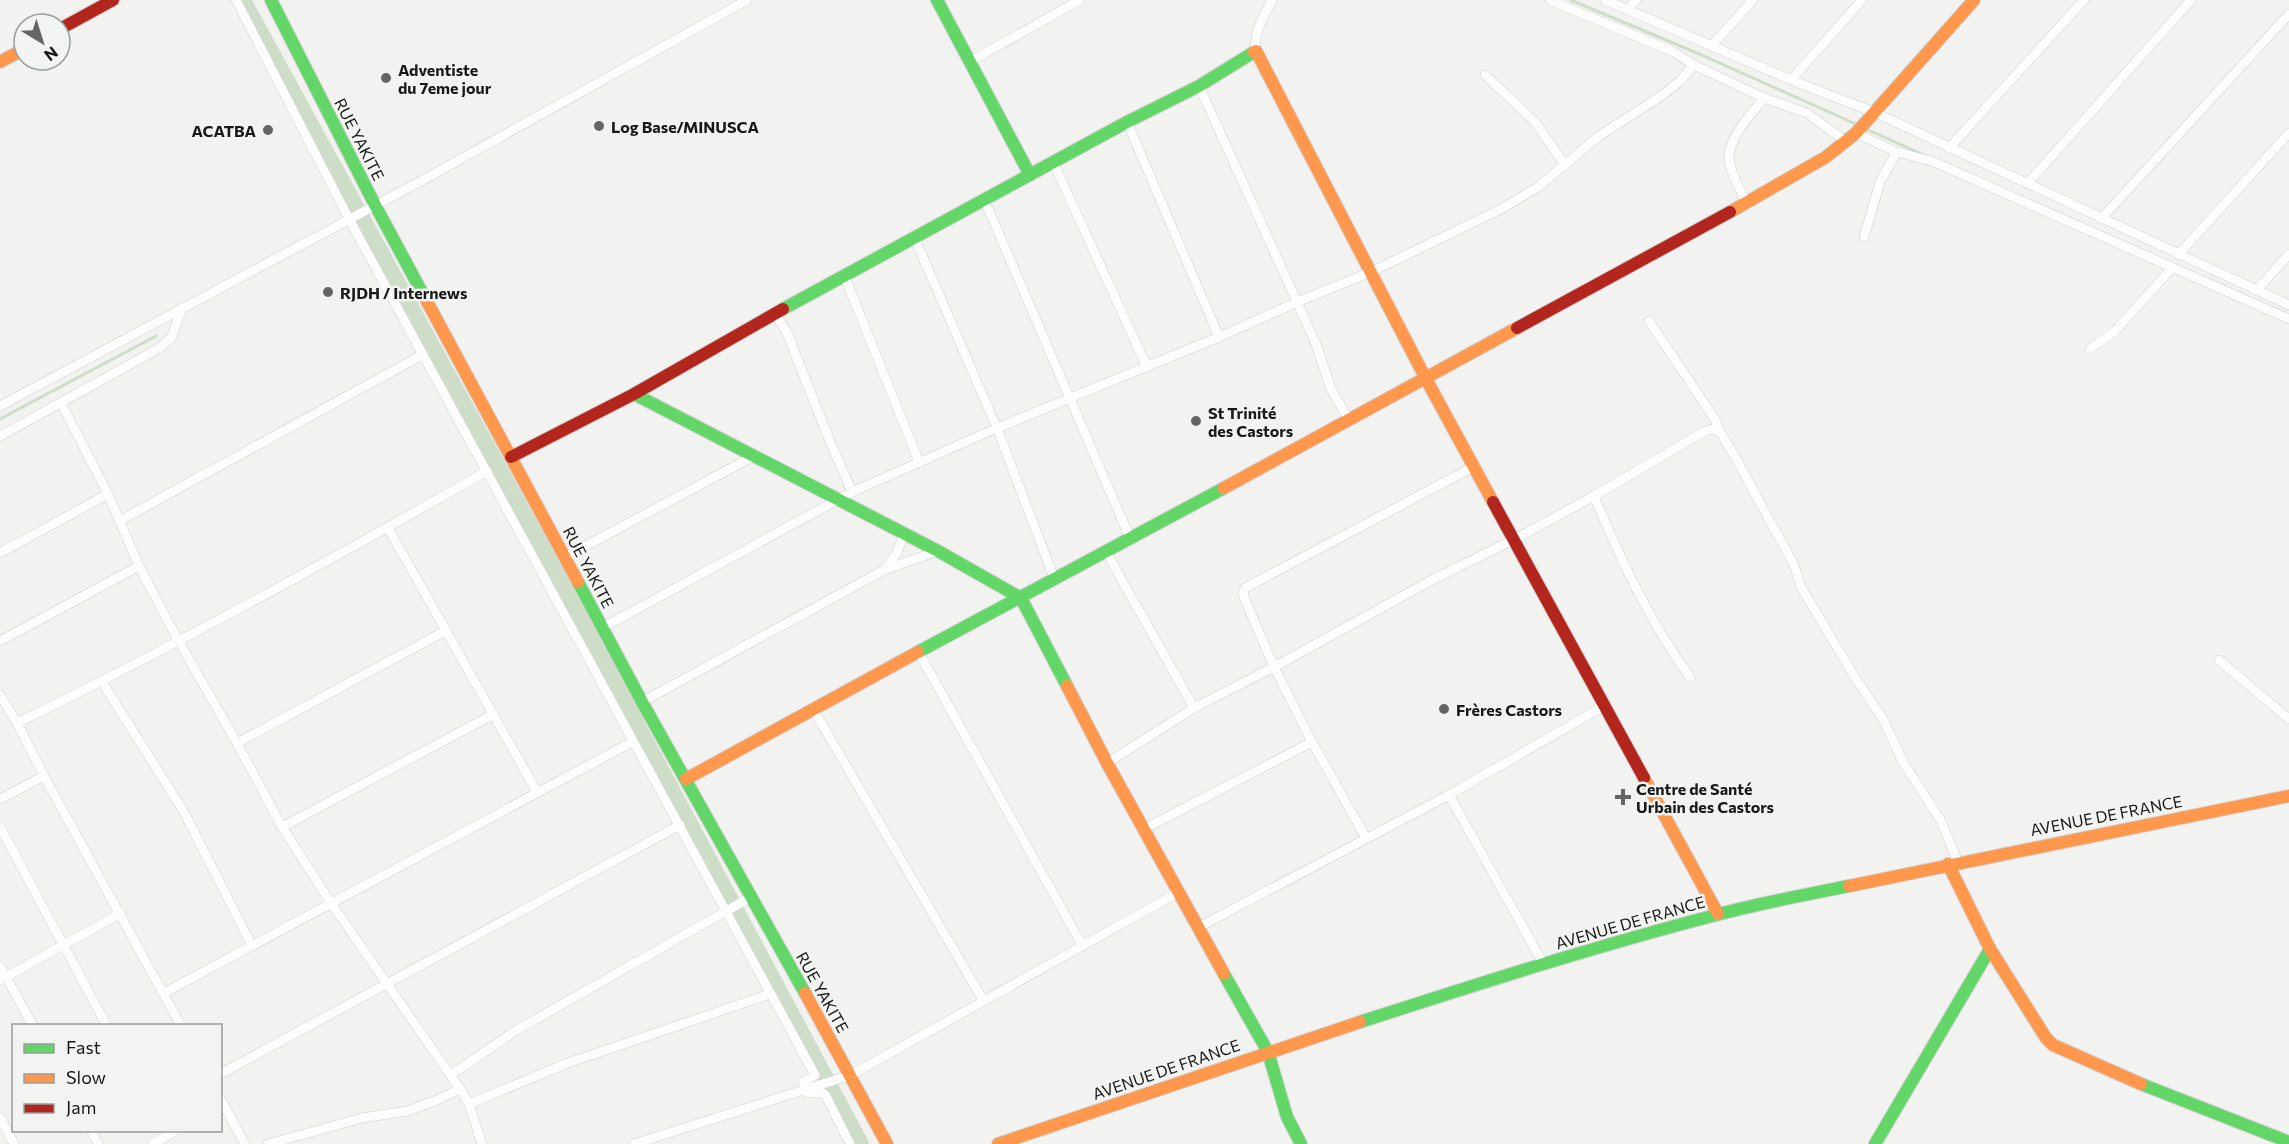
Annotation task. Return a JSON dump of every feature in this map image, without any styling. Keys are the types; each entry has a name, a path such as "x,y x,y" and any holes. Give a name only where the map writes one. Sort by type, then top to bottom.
{"street":[{"path":"72,22 113,0"},
{"path":"236,0 422,355 815,1075 803,1082 804,1089 807,1092 822,1093 826,1096 850,1144"},
{"name":"RUE YAKITE","path":"271,0 375,205 602,628 887,1144"},
{"path":"0,406 375,205 747,0"},
{"path":"937,0 1030,175"},
{"path":"971,61 1080,0"},
{"path":"1272,0 1257,32 1254,42 1256,51 1426,379 1718,914"},
{"path":"1550,0 1674,52 1694,65 1764,98 1807,113 1851,137 1934,162 2289,319"},
{"path":"1605,0 1949,148 2289,305"},
{"path":"1627,10 1636,0"},
{"path":"1712,45 1753,0"},
{"path":"1791,80 1862,0"},
{"path":"686,780 1054,578 1426,379 1798,174 1826,157 1874,115 1974,0"},
{"path":"1949,148 2084,0"},
{"path":"2026,184 2191,0"},
{"path":"2101,219 2289,14"},
{"path":"511,457 634,394 844,275 915,239 1127,122 1199,86 1256,51"},
{"path":"602,628 852,492 1070,397 1147,367 1371,272 1502,209 1538,187 1599,136 1664,94 1694,65"},
{"path":"1485,75 1535,122 1565,165"},
{"path":"1199,86 1316,344 1331,389 1349,420"},
{"path":"1746,202 1729,160 1730,148 1738,133 1764,98"},
{"path":"1127,122 1219,337"},
{"path":"2178,255 2289,133"},
{"path":"1864,237 1880,182 1894,157 1894,151"},
{"path":"1053,162 1147,367"},
{"path":"984,199 1130,538"},
{"path":"915,239 997,428 1054,578"},
{"path":"2256,291 2289,254"},
{"path":"2090,349 2115,331 2172,268"},
{"path":"844,275 919,462"},
{"path":"0,436 158,349 171,338 183,307"},
{"path":"775,313 787,333 852,492"},
{"path":"1649,321 1716,421 1794,565 1802,587 1854,676 1883,719 1903,762 1940,819 1953,863 1990,949 2046,1038 2054,1045 2145,1086 2289,1142"},
{"path":"120,521 422,355"},
{"path":"634,394 752,457 904,533 1021,598 1107,763 1268,1052 1287,1117 1301,1144"},
{"path":"61,403 108,494 140,566 178,640 282,827 386,985 460,1089 469,1104 482,1144"},
{"path":"1107,763 1194,708 1274,668 1432,580 1515,539 1705,431 1713,429 1720,432"},
{"path":"565,556 752,457"},
{"path":"1366,838 1312,742 1274,668 1242,595 1245,588 1475,466"},
{"path":"17,723 102,682 388,528 487,471"},
{"path":"0,553 108,494"},
{"path":"1594,496 1639,595 1666,644 1690,677"},
{"path":"388,528 537,792"},
{"path":"884,570 897,553 904,533"},
{"path":"642,702 884,570 938,551"},
{"path":"1106,552 1194,708"},
{"path":"0,641 140,566"},
{"path":"237,743 447,630"},
{"path":"920,653 1082,945"},
{"path":"2219,660 2289,719"},
{"path":"102,682 184,812 252,946"},
{"path":"0,695 180,1024"},
{"path":"1199,927 1449,795 1604,706"},
{"path":"813,709 983,1000"},
{"path":"282,827 494,714"},
{"path":"164,993 632,742"},
{"path":"1144,829 1312,742"},
{"path":"0,799 44,776"},
{"path":"1449,795 1544,963"},
{"name":"AVENUE DE FRANCE","path":"998,1144 1268,1052 1544,963 1718,914 1953,863 2289,796"},
{"path":"222,1073 680,825"},
{"path":"0,827 105,1024"},
{"path":"634,1144 848,1076 1179,892"},
{"path":"451,1076 515,1031 751,897"},
{"path":"3,978 121,913"},
{"path":"1875,1144 1990,949"},
{"path":"0,966 3,978 32,1024"},
{"path":"469,1104 565,1064 770,994"},
{"path":"268,1144 362,1118 407,1111 460,1089"},
{"path":"222,1103 245,1144"},
{"path":"0,1117 3,1133 14,1144"},
{"path":"153,1144 166,1133"}],"waterway":[{"path":"243,0 552,565 861,1144"},
{"path":"1571,0 1858,125"},
{"path":"1864,128 1926,156"},
{"path":"0,419 156,336"}],"traffic: fast":[{"path":"271,0 424,296"},
{"path":"937,0 1030,175"},
{"path":"783,309 1127,122 1199,86 1254,52"},
{"path":"634,394 938,551 1021,598 1067,686"},
{"path":"918,652 1224,488"},
{"path":"578,582 642,702 805,993"},
{"path":"1360,1022 1626,939 1749,907 1849,886"},
{"path":"1875,1144 1990,949"},
{"path":"1224,974 1268,1052 1287,1117 1301,1144"},
{"path":"2141,1084 2289,1142"}],"traffic: slow":[{"path":"1730,212 1826,157 1856,133 1974,0"},
{"path":"1254,52 1256,51 1426,379 1493,502"},
{"path":"0,62 12,56"},
{"path":"424,296 578,582"},
{"path":"1224,488 1517,328"},
{"path":"686,779 918,652"},
{"path":"1067,686 1224,974"},
{"path":"1644,778 1718,914"},
{"path":"1849,886 2289,796"},
{"path":"1948,864 1990,949 2046,1038 2053,1045 2141,1084"},
{"path":"805,993 887,1144"},
{"path":"998,1144 1360,1022"}],"traffic: jam":[{"path":"72,22 113,0"},
{"path":"1517,328 1730,212"},
{"path":"511,457 634,394 783,309"},
{"path":"1493,502 1644,778"}],"place":[{"name":"Adventiste du 7eme jour","path":"386,78"},
{"name":"Log Base/MINUSCA","path":"599,126"},
{"name":"ACATBA","path":"268,130"},
{"name":"RJDH / Internews","path":"328,292"},
{"name":"St Trinité des Castors","path":"1196,421"},
{"name":"Frères Castors","path":"1444,709"},
{"name":"Centre de Santé Urbain des Castors","path":"1623,797"}]}
